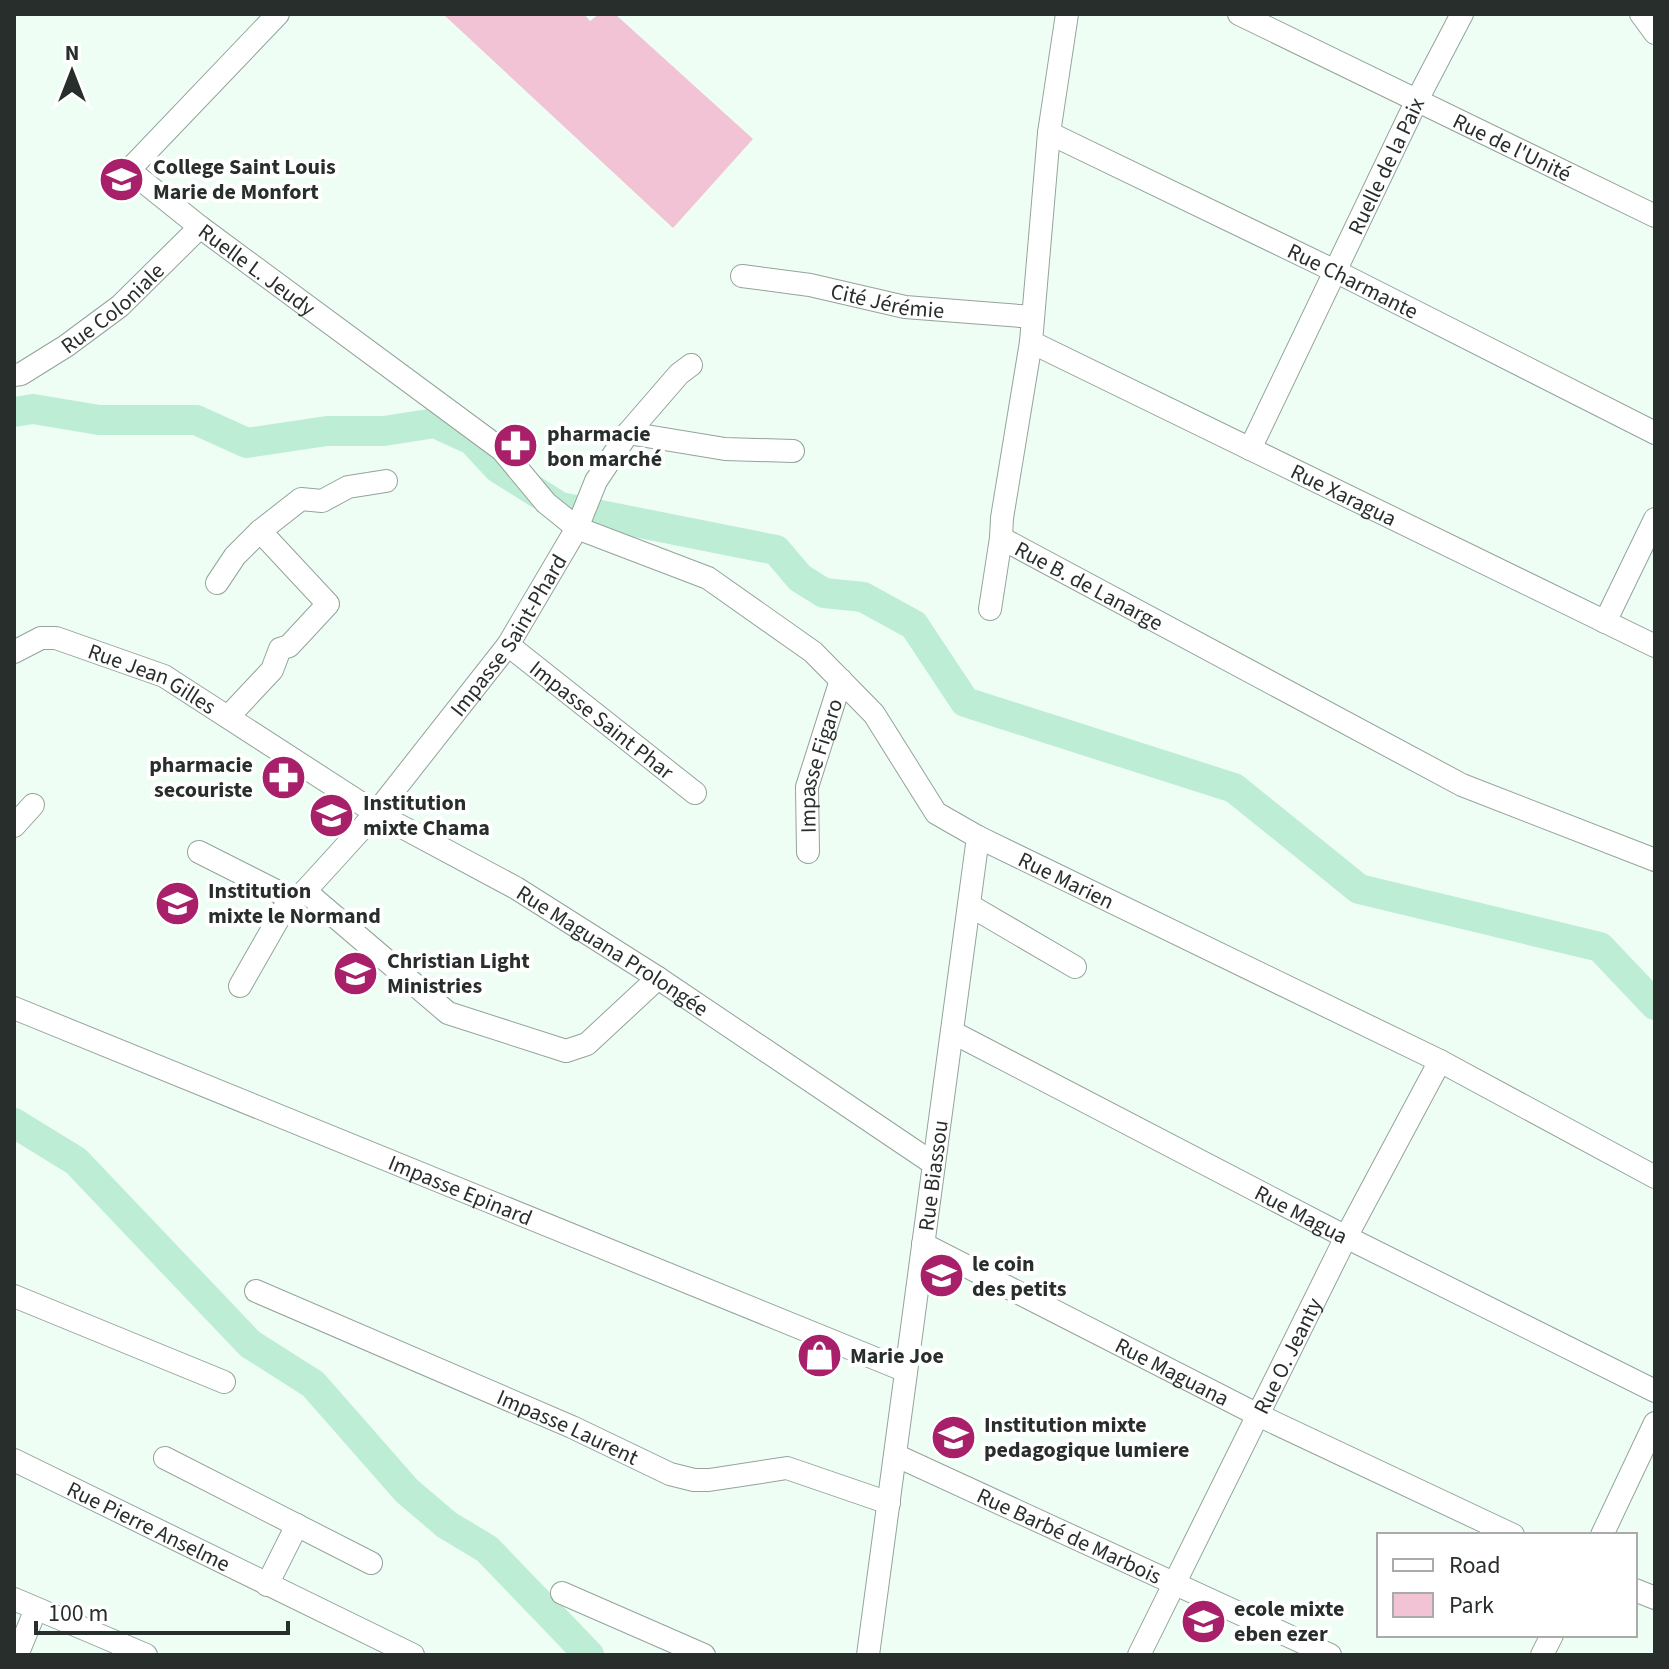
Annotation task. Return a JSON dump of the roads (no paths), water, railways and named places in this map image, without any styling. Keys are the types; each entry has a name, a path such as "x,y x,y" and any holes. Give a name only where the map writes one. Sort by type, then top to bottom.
{"street":[{"name":"Ruelle L. Jeudy","path":"278,14 129,170 200,227 502,450 546,503"},
{"name":"Rue B. de Lanarge","path":"1067,14 1049,133 1031,342 1001,538 1462,785 1655,860"},
{"name":"Rue de l'Unité","path":"1239,14 1655,216"},
{"name":"Ruelle de la Paix","path":"1250,449 1417,100 1462,14"},
{"path":"1641,14 1655,33"},
{"name":"Rue Charmante","path":"1049,133 1335,271 1655,433"},
{"name":"Rue Coloniale","path":"14,375 21,374 66,346 120,306 200,227"},
{"name":"Cité Jérémie","path":"742,276 810,285 905,307 1033,317"},
{"name":"Rue Xaragua","path":"1031,342 1655,646"},
{"name":"Impasse Saint-Phard","path":"240,986 285,907 300,895 376,813 508,645 577,528 596,481 628,433 679,374 691,365"},
{"path":"628,433 725,449 793,451"},
{"path":"217,583 235,556 260,531 301,499 322,501 348,487 386,481"},
{"name":"Rue Marien","path":"546,503 577,528 708,578 813,652 874,714 936,813 978,837 1440,1061 1655,1177"},
{"path":"1605,622 1655,519"},
{"path":"228,717 272,670 280,649 289,646 328,604 260,531"},
{"path":"990,609 1001,538"},
{"name":"Rue Jean Gilles","path":"14,652 41,638 56,638 164,676 280,751"},
{"name":"Impasse Saint Phar","path":"508,645 695,793"},
{"name":"Impasse Figaro","path":"808,852 807,787 841,680"},
{"name":"Rue Maguana Prolongée","path":"280,751 376,813 516,888 658,978 934,1164"},
{"path":"14,826 33,805"},
{"name":"Rue Biassou","path":"868,1655 978,837"},
{"path":"199,852 300,895 448,1013 566,1051 587,1044 658,978"},
{"path":"969,905 1075,967"},
{"name":"Impasse Epinard","path":"14,1008 906,1371"},
{"name":"Rue Magua","path":"952,1032 1346,1237 1655,1391"},
{"name":"Rue O. Jeanty","path":"1139,1655 1346,1237 1440,1061"},
{"name":"Rue Maguana","path":"923,1244 1258,1415 1509,1533"},
{"name":"Impasse Laurent","path":"256,1291 572,1427 670,1474 709,1480 787,1468 889,1503"},
{"path":"14,1296 224,1382"},
{"path":"1603,1533 1655,1423"},
{"name":"Rue Barbé de Marbois","path":"895,1455 1330,1655"},
{"path":"165,1458 371,1563"},
{"name":"Rue Pierre Anselme","path":"14,1460 398,1652"},
{"path":"267,1585 297,1525"},
{"path":"562,1593 704,1655"},
{"path":"14,1599 146,1655"},
{"path":"17,1655 36,1609"},
{"path":"1542,1655 1551,1637"}],"waterway":[{"path":"14,412 33,409 99,420 196,420 247,443 327,431 384,431 435,423 472,440 498,468 560,507 776,550 800,578 824,593 863,597 914,625 965,702 1234,788 1359,889 1600,947 1655,1005"},
{"path":"14,1123 76,1161 250,1344 313,1384 407,1491 447,1525 487,1549 589,1655"}],"place":[{"name":"College Saint Louis Marie de Monfort","path":"122,179"},
{"name":"pharmacie bon marché","path":"516,446"},
{"name":"pharmacie secouriste","path":"284,777"},
{"name":"Institution mixte Chama","path":"332,815"},
{"name":"Institution mixte le Normand","path":"177,903"},
{"name":"Christian Light Ministries","path":"356,973"},
{"name":"le coin des petits","path":"941,1276"},
{"name":"Marie Joe","path":"819,1355"},
{"name":"Institution mixte pedagogique lumiere","path":"953,1437"},
{"name":"ecole mixte eben ezer","path":"1203,1621"}]}
